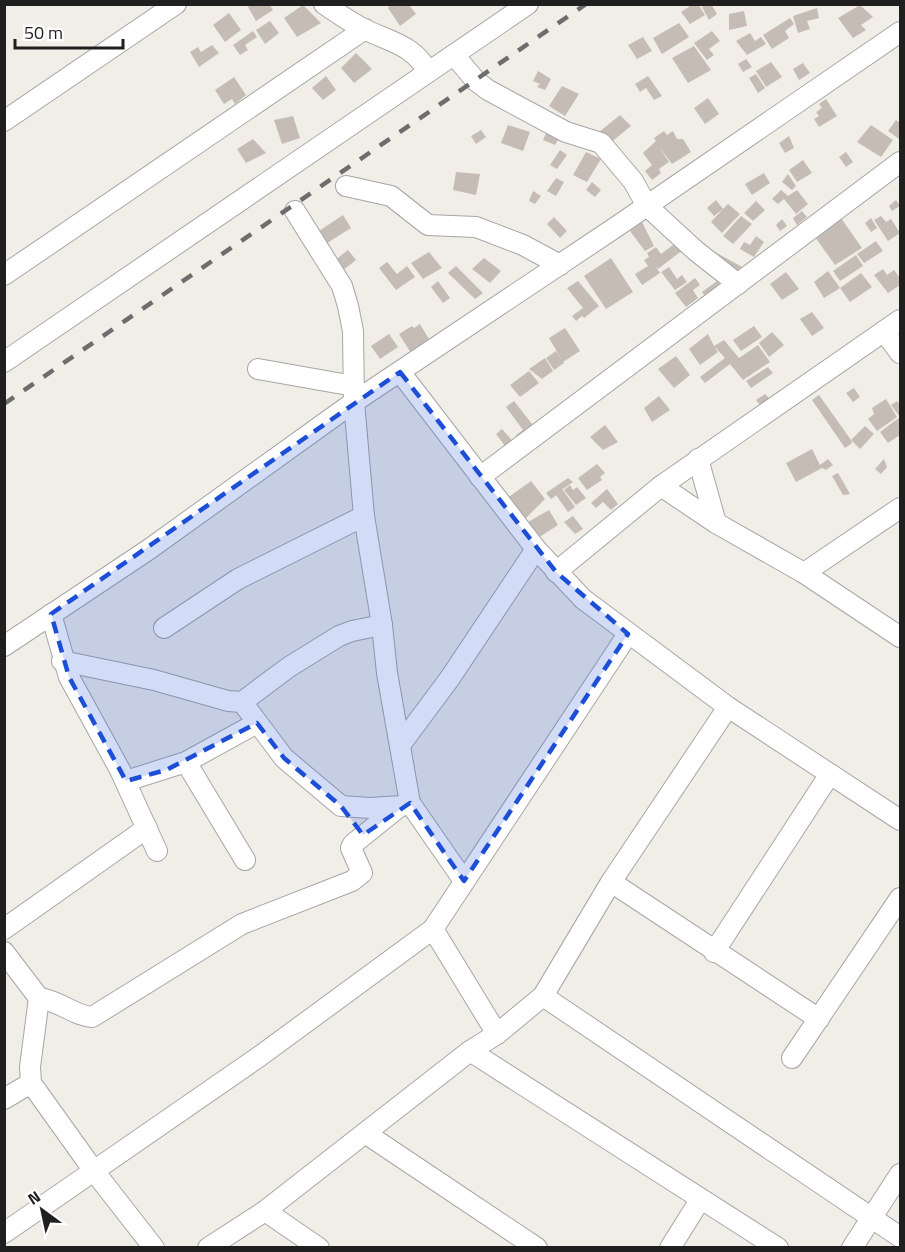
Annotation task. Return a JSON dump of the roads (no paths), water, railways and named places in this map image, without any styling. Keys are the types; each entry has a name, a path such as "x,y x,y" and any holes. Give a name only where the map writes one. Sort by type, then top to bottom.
{"street":[{"path":"4,121 176,4"},
{"path":"324,4 365,29 413,52 422,59 428,72"},
{"path":"4,362 528,4"},
{"path":"4,275 365,29"},
{"path":"4,646 148,550 354,394 400,372 900,32"},
{"path":"454,55 476,81 488,90 566,132 602,143 633,181 647,206 696,251 738,284"},
{"path":"480,477 900,162"},
{"path":"346,186 391,196 428,225 476,226 523,245 560,265"},
{"path":"295,211 342,286 353,331 354,394 364,516 382,625 387,672 401,744 404,805 464,881"},
{"path":"556,572 660,486 900,320"},
{"path":"884,331 900,353"},
{"path":"258,369 354,394"},
{"path":"400,372 536,549 583,600 728,707 900,820"},
{"path":"698,459 716,523"},
{"path":"660,486 716,523 804,573 900,637"},
{"path":"804,573 900,508"},
{"path":"165,628 238,579 364,516"},
{"path":"401,744 450,678 536,549"},
{"path":"51,614 62,661 126,781 157,851"},
{"path":"62,661 154,680 228,701 242,702 260,691 289,667 339,636 382,625"},
{"path":"4,1233 260,1056 433,929 628,634"},
{"path":"242,702 284,758 341,806 363,835"},
{"path":"208,1248 265,1210 470,1051 497,1034 543,996 611,882 728,707"},
{"path":"126,781 186,762 257,723"},
{"path":"186,762 245,860"},
{"path":"714,952 830,774"},
{"path":"341,806 404,805"},
{"path":"39,998 55,1000 84,1017 99,1014 242,924 352,881 362,873 351,848 363,835 404,805"},
{"path":"4,929 147,828"},
{"path":"611,882 714,952 819,1019"},
{"path":"792,1058 900,898"},
{"path":"433,929 497,1034"},
{"path":"4,952 39,998 30,1067 31,1083 94,1171 154,1248"},
{"path":"543,996 900,1237"},
{"path":"470,1051 778,1248"},
{"path":"4,1099 31,1083"},
{"path":"365,1134 537,1248"},
{"path":"852,1248 900,1174"},
{"path":"670,1248 700,1200"},
{"path":"265,1210 320,1248"}],"railway":[{"path":"4,404 586,4"}]}
